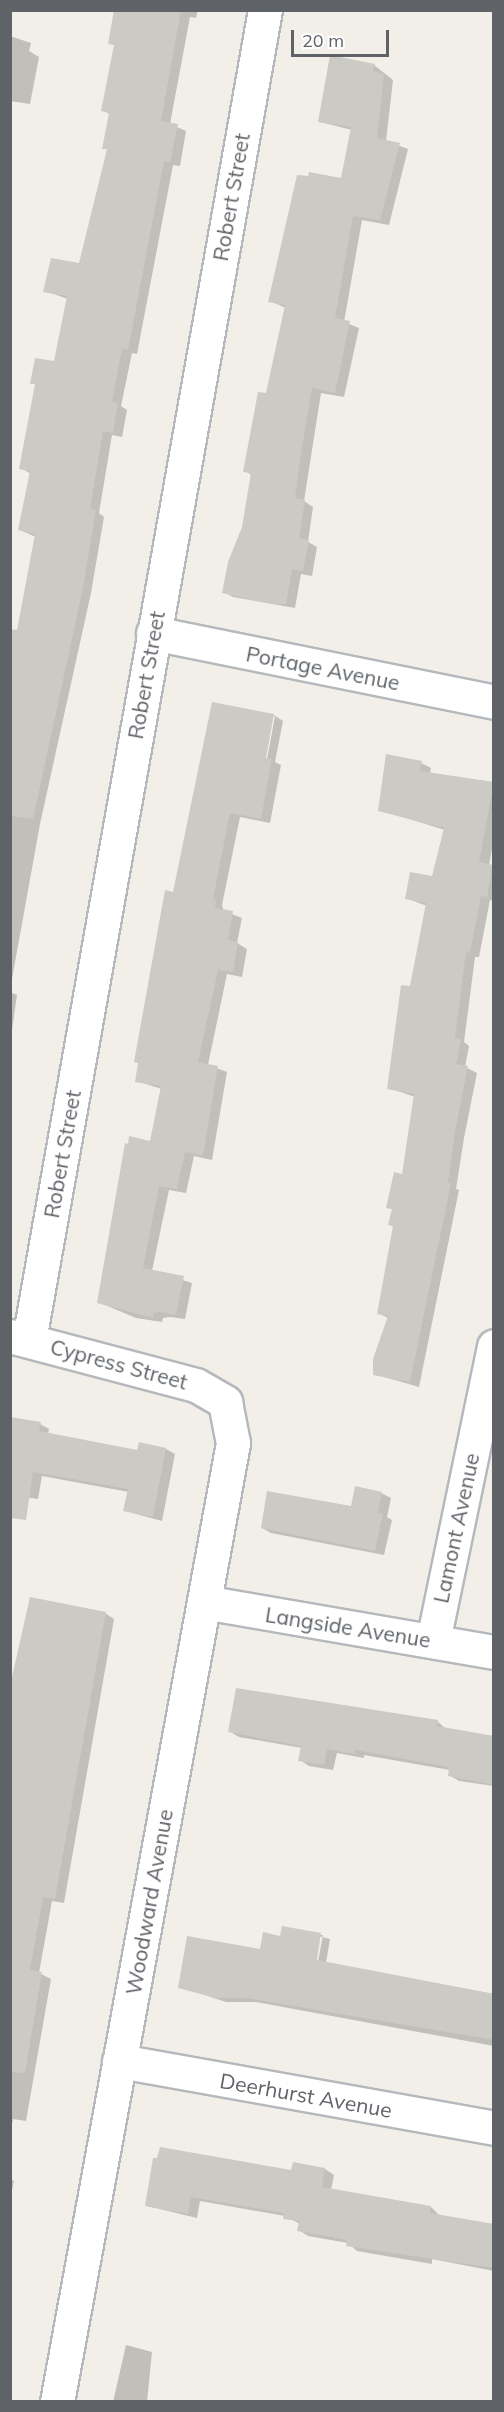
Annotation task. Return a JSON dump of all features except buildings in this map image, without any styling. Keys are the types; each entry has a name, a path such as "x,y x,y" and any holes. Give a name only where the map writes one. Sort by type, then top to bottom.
{"street":[{"name":"Robert Street","path":"20,1338 153,633 265,10"},
{"name":"Portage Avenue","path":"153,633 494,702"},
{"name":"Cypress Street","path":"20,1338 196,1385 225,1402"},
{"name":"Lamont Avenue","path":"433,1641 494,1346"},
{"name":"Woodward Avenue","path":"57,2402 233,1443 225,1402"},
{"name":"Langside Avenue","path":"204,1602 494,1652"},
{"name":"Deerhurst Avenue","path":"119,2061 494,2128"}]}
